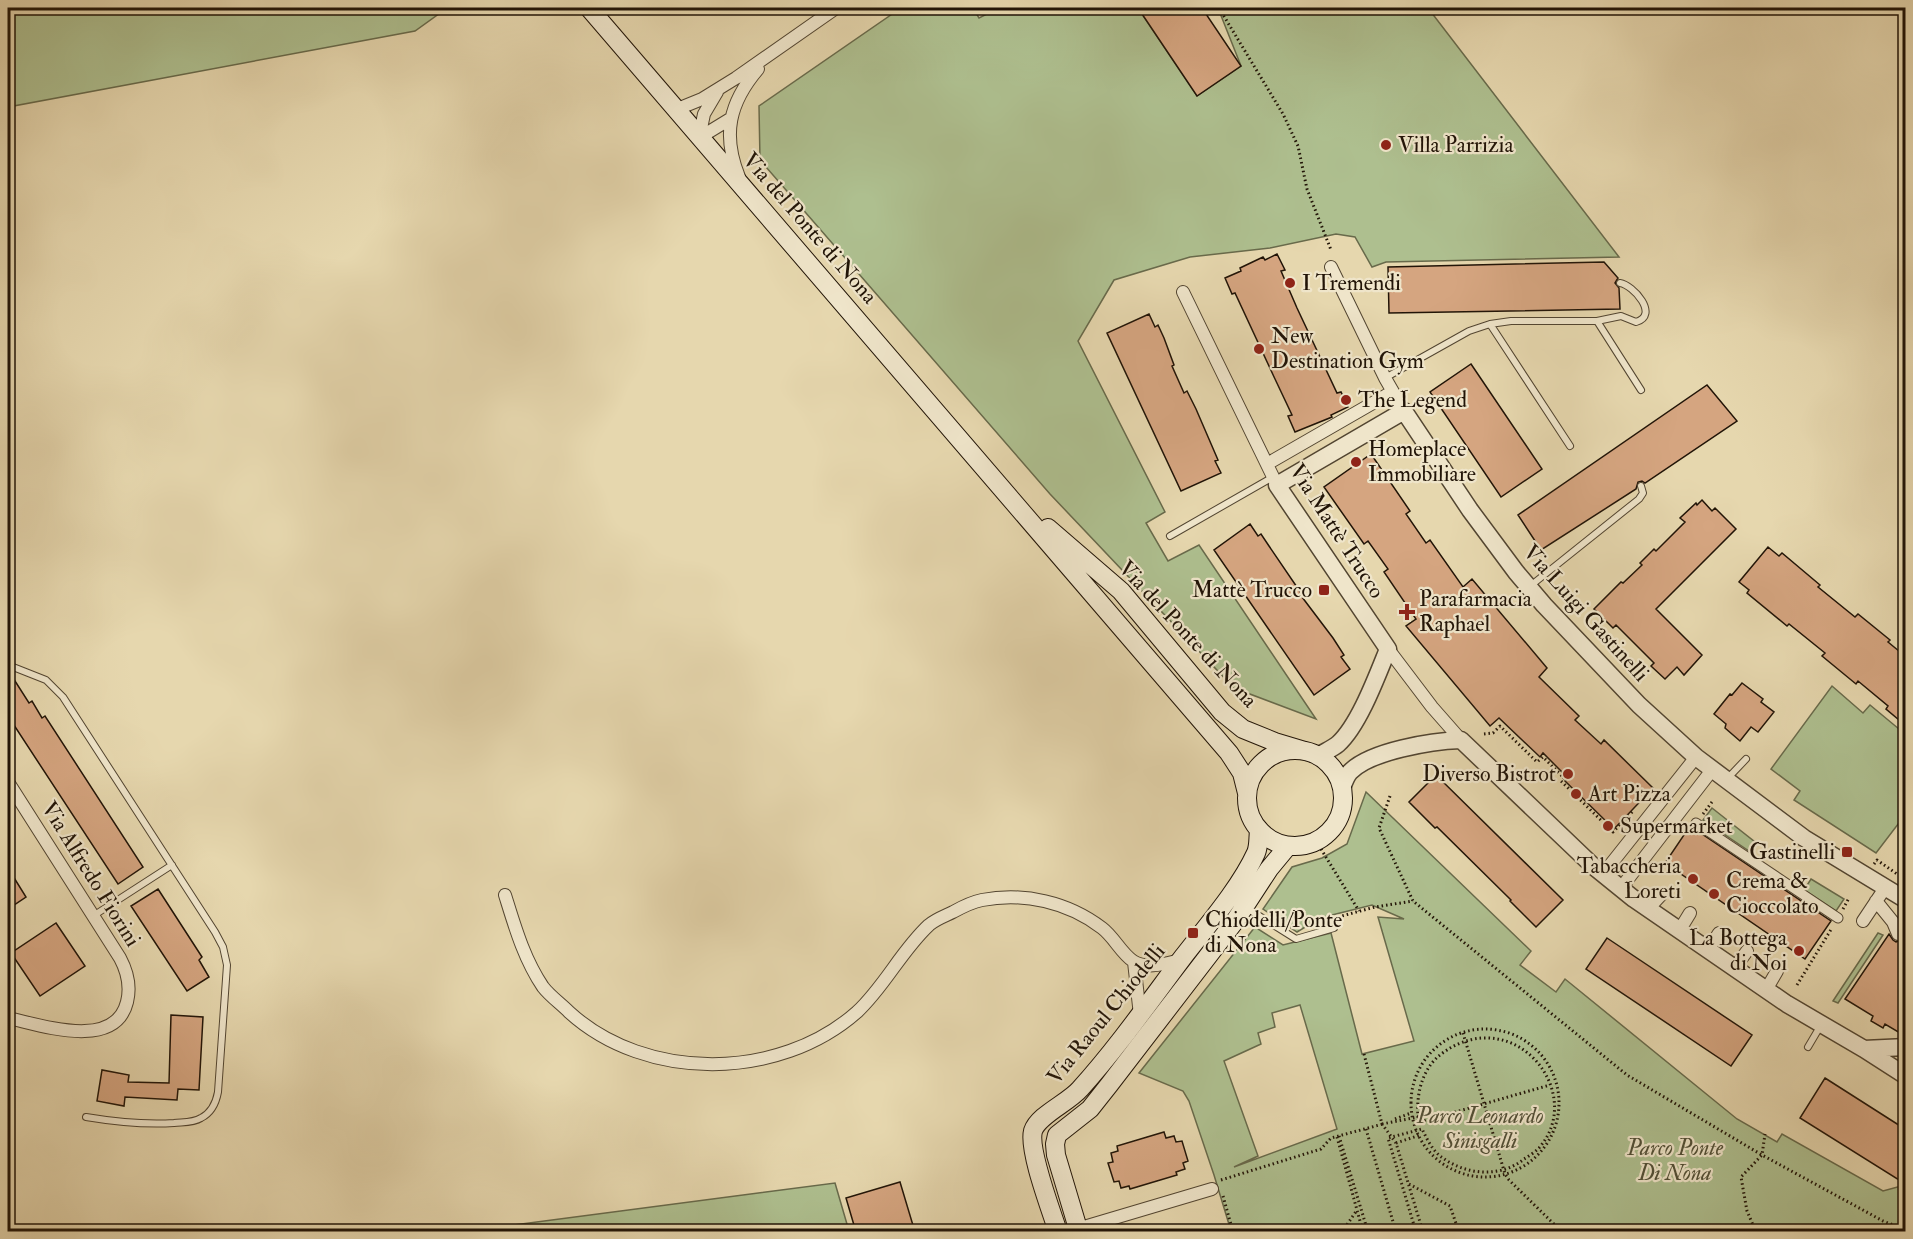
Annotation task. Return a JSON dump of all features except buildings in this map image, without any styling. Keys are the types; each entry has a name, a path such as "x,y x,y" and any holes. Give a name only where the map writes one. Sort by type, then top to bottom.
{"main road":[{"name":"Via del Ponte di Nona","path":"589,8 1229,753 1242,773 1246,793"},
{"name":"Via del Ponte di Nona","path":"995,480 1121,591 1222,712 1244,729 1311,753"},
{"path":"1291,750 1311,753 1329,764 1342,788 1343,802 1334,826 1325,836 1301,846 1288,846 1272,841 1259,831 1247,807 1246,793 1257,768 1266,759 1291,750"},
{"name":"Via Raoul Chiodelli","path":"1058,1232 1034,1153 1033,1130 1043,1116 1065,1103 1081,1088 1182,960 1251,863 1258,850 1259,831"},
{"name":"Via Raoul Chiodelli","path":"1074,1230 1056,1155 1057,1135 1082,1117 1097,1101 1156,1027 1245,906 1269,868 1288,846"}],"street":[{"path":"675,110 702,99 766,58 836,8"},
{"path":"742,186 731,152 730,119 741,93 766,58"},
{"path":"699,138 704,114 719,88"},
{"path":"699,138 730,119"},
{"name":"Via Luigi Gastinelli","path":"1331,267 1392,392 1470,510 1529,587 1618,684 1696,757 1804,838 1894,895"},
{"name":"Via Mattè Trucco","path":"1183,292 1275,481 1388,649 1432,707 1461,740 1604,874 1647,909 1766,990 1905,1076"},
{"path":"1267,464 1392,392"},
{"path":"1275,481 1404,411"},
{"path":"1311,753 1339,743 1353,724 1388,649"},
{"path":"1342,788 1348,773 1360,763 1390,752 1436,742 1461,740"},
{"path":"1604,874 1696,757"},
{"path":"1621,888 1712,770"},
{"name":"Via Alfredo Fiorini","path":"8,782 120,958 127,975 128,999 125,1009 107,1027 87,1031 68,1030 8,1018"},
{"path":"1696,823 1838,918"},
{"path":"1647,909 1661,895"},
{"path":"1863,921 1894,895"},
{"path":"1894,895 1893,922 1898,934"},
{"path":"505,896 525,956 544,989 584,1025 621,1046 700,1065 734,1064 770,1058 826,1035 857,1011 887,978 907,948 931,923 981,900 1037,898 1070,909 1103,928 1134,962 1149,966 1182,960"},
{"path":"1679,931 1690,913"},
{"path":"1708,950 1719,933"},
{"path":"1734,969 1747,951"},
{"path":"1134,962 1140,1015"},
{"path":"1766,990 1777,971"},
{"path":"1864,1049 1905,1047"},
{"path":"1074,1230 1215,1185"}],"lane":[{"path":"1385,378 1469,331 1490,324 1511,321 1597,321 1621,316 1636,322 1644,319 1647,316 1647,309 1631,288 1620,283"},
{"path":"1597,321 1641,390"},
{"path":"1490,324 1570,446"},
{"path":"1170,536 1275,481"},
{"path":"1529,587 1639,499 1643,493 1641,486"},
{"path":"8,665 46,680 60,693 215,932 223,947 227,965 218,1092 215,1103 204,1116 188,1122 135,1124 86,1117"},
{"path":"1726,780 1746,759"},
{"path":"93,916 172,865"},
{"path":"1245,906 1296,939 1334,928"},
{"path":"1808,1047 1821,1024"}],"path":[{"path":"1219,8 1283,114 1298,146 1307,189 1331,250"},
{"path":"1484,734 1493,733 1500,726 1537,762 1543,757 1564,778 1561,781 1613,832 1635,810"},
{"path":"1390,796 1379,828 1413,901 1627,1075 1762,1155 1883,1221 1905,1230"},
{"path":"1321,849 1359,911"},
{"path":"1797,985 1850,898"},
{"path":"1418,1117 1419,1090 1425,1073 1437,1057 1465,1040 1489,1037 1515,1043 1527,1051 1541,1066 1550,1085 1554,1101 1553,1118 1539,1148 1505,1172 1471,1171 1441,1158 1420,1129 1412,1115 1410,1097 1417,1073 1431,1052 1449,1037 1472,1030 1497,1029 1520,1037 1540,1053 1554,1074 1556,1083 1559,1098 1557,1123 1546,1145 1528,1163 1505,1172 1482,1177 1459,1173 1438,1161 1423,1144 1420,1136 1420,1129 1424,1121 1484,1104 1550,1085 1556,1083"},
{"path":"1463,1033 1505,1172 1509,1180 1562,1232"},
{"path":"1364,1054 1382,1124 1396,1143 1423,1232"},
{"path":"1233,1232 1215,1185 1321,1149 1331,1138 1412,1115 1424,1121"},
{"path":"1366,1129 1396,1232"},
{"path":"1416,1232 1388,1138 1420,1129"},
{"path":"1756,1232 1747,1211 1741,1177 1762,1155 1765,1134"},
{"path":"1338,1136 1363,1232"},
{"path":"1338,1136 1368,1232"},
{"path":"1396,1143 1420,1136"},
{"path":"1409,1184 1450,1206 1459,1232"},
{"path":"1342,1232 1357,1210"}],"green space":[{"path":"8,8 447,8 415,31 8,107"},
{"path":"901,8 973,8 979,18 999,8 1138,8 1197,96 1241,66 1218,8 1428,8 1619,257 1386,262 1372,267 1355,237 1336,234 1270,248 1190,257 1114,280 1078,341 1165,512 1146,523 1168,561 1199,545 1316,719 1234,688 1050,494 760,160 759,106"},
{"path":"1832,686 1863,713 1870,705 1905,734 1905,815 1876,853 1794,800 1800,791 1771,769"},
{"path":"1366,792 1531,951 1520,965 1556,992 1565,979 1737,1119 1777,1142 1782,1134 1883,1191 1905,1185 1905,1231 1231,1231 1189,1101 1183,1091 1139,1073 1255,927 1283,945 1331,933 1362,1054 1414,1041 1378,917 1404,919 1372,905 1320,918 1297,932 1263,909 1292,867 1322,858 1347,844","holes":["1300,1005 1337,1129 1234,1167 1258,1156 1224,1061 1261,1044 1258,1033 1275,1027 1272,1013"]},
{"path":"1712,808 1755,842 1749,851 1703,820"},
{"path":"1811,879 1844,899 1836,911 1804,890"},
{"path":"1878,933 1883,935 1838,1003 1833,1001"},
{"path":"835,1183 849,1231 467,1231"}],"place":[{"name":"Villa Parrizia","path":"1386,145"},
{"name":"I Tremendi","path":"1290,283"},
{"name":"New Destination Gym","path":"1259,349"},
{"name":"The Legend","path":"1346,400"},
{"name":"Homeplace Immobiliare","path":"1356,462"},
{"name":"Mattè Trucco","path":"1324,590"},
{"name":"Parafarmacia Raphael","path":"1407,612"},
{"name":"Diverso Bistrot","path":"1568,774"},
{"name":"Art Pizza","path":"1576,794"},
{"name":"Supermarket","path":"1608,826"},
{"name":"Gastinelli","path":"1847,852"},
{"name":"Tabaccheria Loreti","path":"1693,879"},
{"name":"Crema & Cioccolato","path":"1714,894"},
{"name":"Chiodelli/Ponte di Nona","path":"1193,933"},
{"name":"La Bottega di Noi","path":"1799,951"}],"park label":[{"name":"Parco Leonardo Sinisgalli","path":"1480,1128"},
{"name":"Parco Ponte Di Nona","path":"1675,1160"}]}
